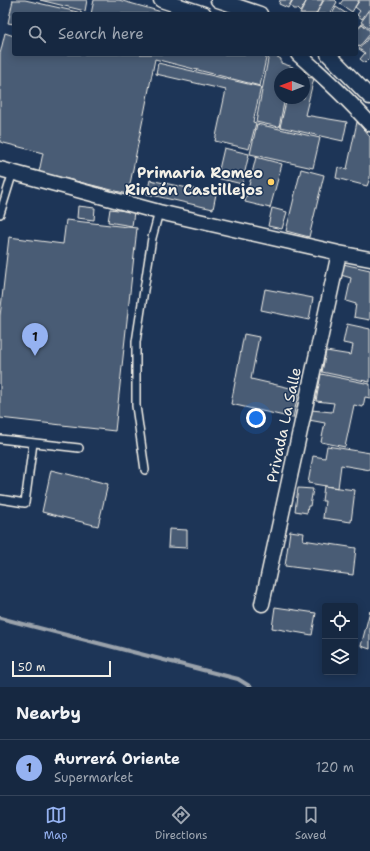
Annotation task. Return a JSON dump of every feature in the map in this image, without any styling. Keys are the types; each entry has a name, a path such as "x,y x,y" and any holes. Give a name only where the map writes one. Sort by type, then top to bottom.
{"street":[{"path":"161,0 198,12"},
{"path":"218,0 254,12"},
{"path":"300,56 322,75 370,124"},
{"path":"330,56 370,98"},
{"path":"6,171 159,212 370,259"},
{"name":"Privada La Salle","path":"262,604 339,253"}],"lane":[{"path":"0,214 6,171"},
{"path":"145,470 136,406 136,342 152,238 159,212"},
{"path":"0,439 79,448"},
{"path":"0,499 25,503 33,443"}],"building":[{"path":"13,0 25,0 78,12 12,12 12,24 8,23"},
{"path":"40,0 87,0 85,11"},
{"path":"94,0 119,0 162,12 91,12"},
{"path":"280,0 292,0 288,8 279,4"},
{"path":"293,0 307,0 300,12 297,9 293,9 290,5"},
{"path":"307,0 323,0 317,12 301,12"},
{"path":"324,0 335,0 337,2 331,12 317,12"},
{"path":"343,0 359,0 352,12 340,4"},
{"path":"360,0 370,0 370,8 362,19 358,16 360,11 355,7"},
{"path":"336,7 344,12 333,12"},
{"path":"370,10 370,29 361,22"},
{"path":"362,24 370,31 370,34 359,47 358,46 358,29"},
{"path":"5,33 12,35 12,56 267,56 260,86 155,59 128,194 39,172 43,153 0,142 0,54"},
{"path":"370,36 370,60 369,59 365,63 360,59 365,53 359,49"},
{"path":"269,56 276,56 281,59 281,63 293,67 274,68 274,104 284,104 279,127 256,122"},
{"path":"158,63 261,87 253,122 256,123 249,149 215,141 226,90 156,74"},
{"path":"310,78 314,78 310,94"},
{"path":"286,104 308,104 305,115 347,122 343,141 280,127"},
{"path":"357,122 370,137 370,178 367,186 336,178 338,167 347,169"},
{"path":"257,124 320,138 313,168 250,154"},
{"path":"224,148 249,154 242,184 217,178"},
{"path":"256,157 282,164 270,208 245,202"},
{"path":"301,169 324,175 309,237 286,231"},
{"path":"150,180 216,194 213,209 147,194"},
{"path":"78,206 95,208 94,220 77,218"},
{"path":"272,208 287,212 282,229 268,226"},
{"path":"110,209 134,212 132,226 108,222"},
{"path":"66,220 137,228 115,431 0,418 0,316 9,237 63,244"},
{"path":"343,264 370,270 370,320 354,317 356,304 346,301 351,278 341,275"},
{"path":"265,289 313,298 309,320 261,310"},
{"path":"347,324 370,329 370,382 322,372 326,351 351,355 353,345 343,343"},
{"path":"244,334 259,337 251,379 299,390 293,418 231,404"},
{"path":"321,374 370,384 370,398 365,397 363,407 354,405 345,447 321,442 325,423 309,420 311,410 332,412 334,403 316,401"},
{"path":"327,446 370,453 370,470 341,465 338,488 308,483 313,456 325,458"},
{"path":"51,470 108,484 98,526 42,512"},
{"path":"324,486 355,490 351,522 323,518 325,501 322,501"},
{"path":"298,488 313,489 310,506 308,506 307,513 295,511"},
{"path":"169,529 187,530 187,548 168,547"},
{"path":"290,531 304,533 303,540 356,548 353,575 285,566"},
{"path":"275,607 316,613 312,635 272,628"},
{"path":"370,611 370,649 361,646"}],"waterway":[{"path":"0,618 238,679 251,687"}],"place":[{"name":"Primaria Romeo Rincón Castillejos","path":"271,182"},
{"name":"Aurrerá Oriente","path":"35,356"}]}
